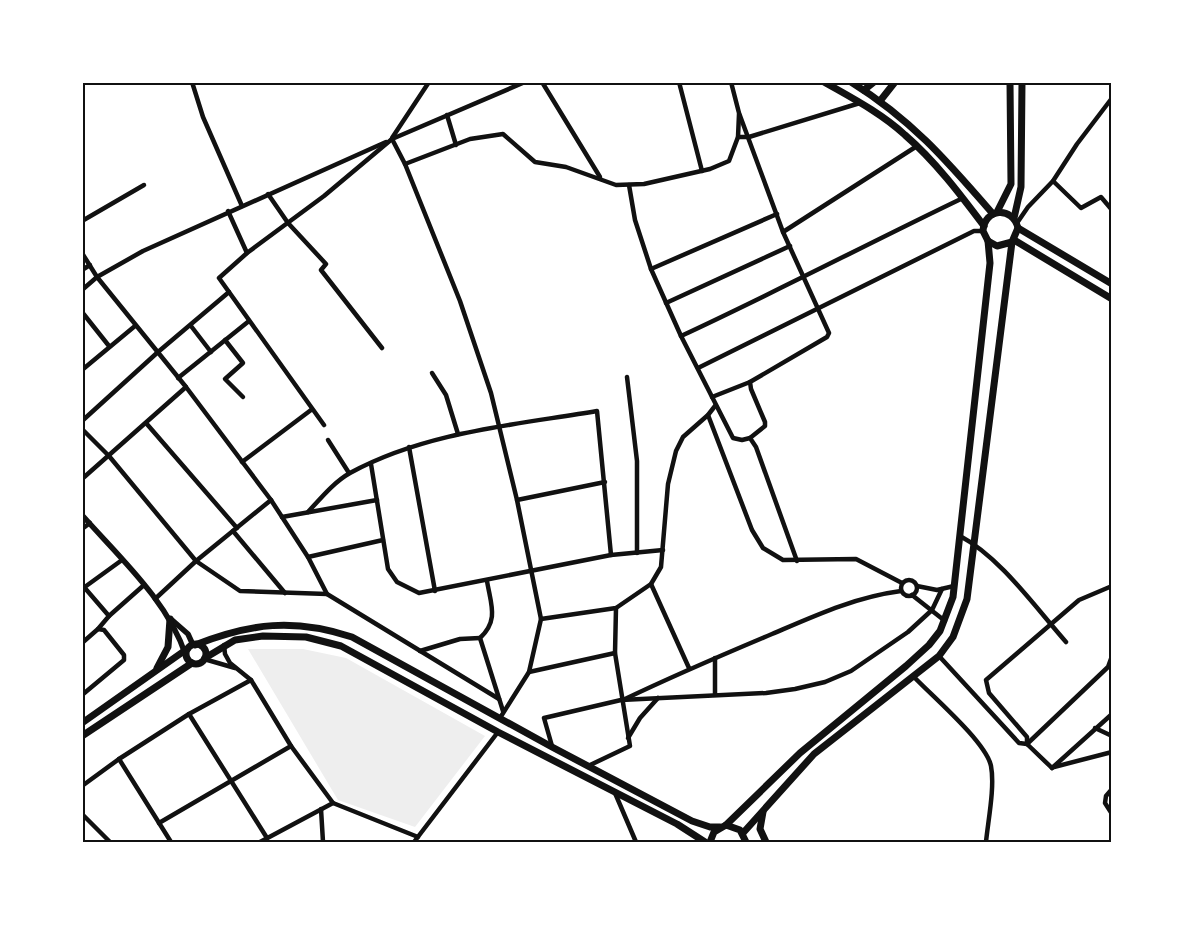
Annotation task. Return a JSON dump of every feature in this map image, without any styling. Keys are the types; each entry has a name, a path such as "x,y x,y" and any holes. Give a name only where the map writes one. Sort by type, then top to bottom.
{"main road":[{"path":"710,842 714,832 723,826 800,753 929,645 945,621 954,586 990,263 988,241 984,228 963,198 904,133 860,103 824,82"},
{"path":"851,82 880,101 923,136 995,213"},
{"path":"864,90 874,82"},
{"path":"880,101 895,82"},
{"path":"995,213 1011,184 1010,82"},
{"path":"745,837 763,811 814,754 939,656 953,637 967,599 1021,187 1022,82"},
{"path":"984,228 987,218 995,213 1003,212 1016,223 1112,284"},
{"path":"988,241 1002,246 1013,241"},
{"path":"1013,241 1112,299"},
{"path":"155,672 168,647 170,619"},
{"path":"82,723 189,649 234,631 271,624 293,624 333,631 352,637 499,719 692,821 710,827 736,827 745,837 754,842"},
{"path":"82,736 192,663 198,664 224,645 244,637 263,636 284,635 322,640 341,646 382,667 498,732 677,824 705,842"},
{"path":"189,649 203,647 204,659"},
{"path":"189,649 192,663"},
{"path":"763,811 760,829 766,842"}],"street":[{"path":"192,82 204,117 242,206"},
{"path":"324,425 311,410 220,278 247,253 288,223 392,139 429,82"},
{"path":"82,290 97,277 142,251 228,211 525,82"},
{"path":"542,82 600,178"},
{"path":"679,82 702,171"},
{"path":"712,398 750,382 827,337 829,328 783,232 740,113 731,82"},
{"path":"1016,223 1028,207 1053,181 1077,144 1112,98"},
{"path":"738,137 749,137 860,103"},
{"path":"405,164 470,139 503,134 535,162 566,167 616,185 629,186 702,171 729,161 738,137 740,113"},
{"path":"446,115 456,145"},
{"path":"392,139 405,164 460,301 491,393 517,500 541,619 529,672 499,719"},
{"path":"783,232 917,146"},
{"path":"1053,181 1081,208 1101,197 1112,210"},
{"path":"82,221 144,185"},
{"path":"629,186 635,220 651,269 666,303 733,438 742,440 750,438 765,426 750,382"},
{"path":"268,194 288,223 326,264 321,270 382,348"},
{"path":"681,336 777,292 804,276 963,198"},
{"path":"228,211 247,253"},
{"path":"651,269 777,214"},
{"path":"698,368 974,231 984,228"},
{"path":"666,303 790,246"},
{"path":"82,252 97,277 186,387 271,500 308,557 327,594"},
{"path":"82,270 90,265"},
{"path":"82,420 229,292"},
{"path":"82,312 109,346"},
{"path":"178,378 249,321"},
{"path":"82,370 135,326"},
{"path":"191,326 211,352"},
{"path":"225,340 243,363 225,379 243,397"},
{"path":"432,373 446,395 458,434"},
{"path":"627,377 636,460 637,552"},
{"path":"82,480 186,387"},
{"path":"541,619 616,608 651,584 661,567 668,484 676,451 684,437 716,406"},
{"path":"242,462 311,410"},
{"path":"308,512 326,492 349,473 409,448 458,434 597,411 611,555"},
{"path":"708,415 752,530 763,548 783,560 856,559 902,583"},
{"path":"146,423 285,592"},
{"path":"82,429 109,456 196,561 240,591 327,594 499,699"},
{"path":"750,438 756,447 797,561"},
{"path":"328,440 349,473"},
{"path":"409,448 435,591"},
{"path":"371,464 388,569 397,582 419,593 611,555 663,550"},
{"path":"517,500 605,482"},
{"path":"155,599 196,561 271,500"},
{"path":"282,517 377,500"},
{"path":"82,515 155,599 189,649"},
{"path":"82,529 90,523"},
{"path":"960,536 974,543 1004,572 1066,642"},
{"path":"308,557 383,540"},
{"path":"108,616 83,588 122,560"},
{"path":"902,583 909,580 917,586 942,589 954,586"},
{"path":"420,651 460,639 480,638 490,629 493,618 487,581"},
{"path":"902,583 902,591 907,596 912,596 945,621"},
{"path":"651,584 689,668"},
{"path":"82,644 98,629 108,616 144,586"},
{"path":"912,596 917,592 917,586"},
{"path":"1052,768 1027,744 1027,737 989,693 986,680 1079,600 1112,586"},
{"path":"552,747 544,718 621,700 794,690 825,682 851,671 908,632 932,610 942,589"},
{"path":"621,700 689,668 831,609 872,596 902,591"},
{"path":"588,766 630,746 614,653 616,608"},
{"path":"170,619 188,634 189,649"},
{"path":"82,695 124,660 124,655 104,630 98,629"},
{"path":"480,638 503,711"},
{"path":"224,645 225,654 236,669 251,680 291,746 333,803 418,837"},
{"path":"529,672 614,653"},
{"path":"939,656 1019,744 1027,744 1108,667 1112,656"},
{"path":"715,658 715,694"},
{"path":"204,659 236,669"},
{"path":"914,677 972,736 984,750 991,766 986,842"},
{"path":"82,786 119,759 190,714 251,680"},
{"path":"628,738 640,718 658,698"},
{"path":"190,714 267,838"},
{"path":"1052,768 1112,714"},
{"path":"1095,728 1112,736"},
{"path":"414,842 498,732"},
{"path":"159,823 291,746"},
{"path":"1052,768 1112,752"},
{"path":"119,759 171,842"},
{"path":"1112,789 1106,796 1105,803 1112,814"},
{"path":"615,792 636,842"},
{"path":"260,842 333,803"},
{"path":"321,809 323,842"},
{"path":"82,814 110,842"}],"shaded area":[{"path":"248,649 303,649 346,658 485,736 415,827 338,800"}]}
